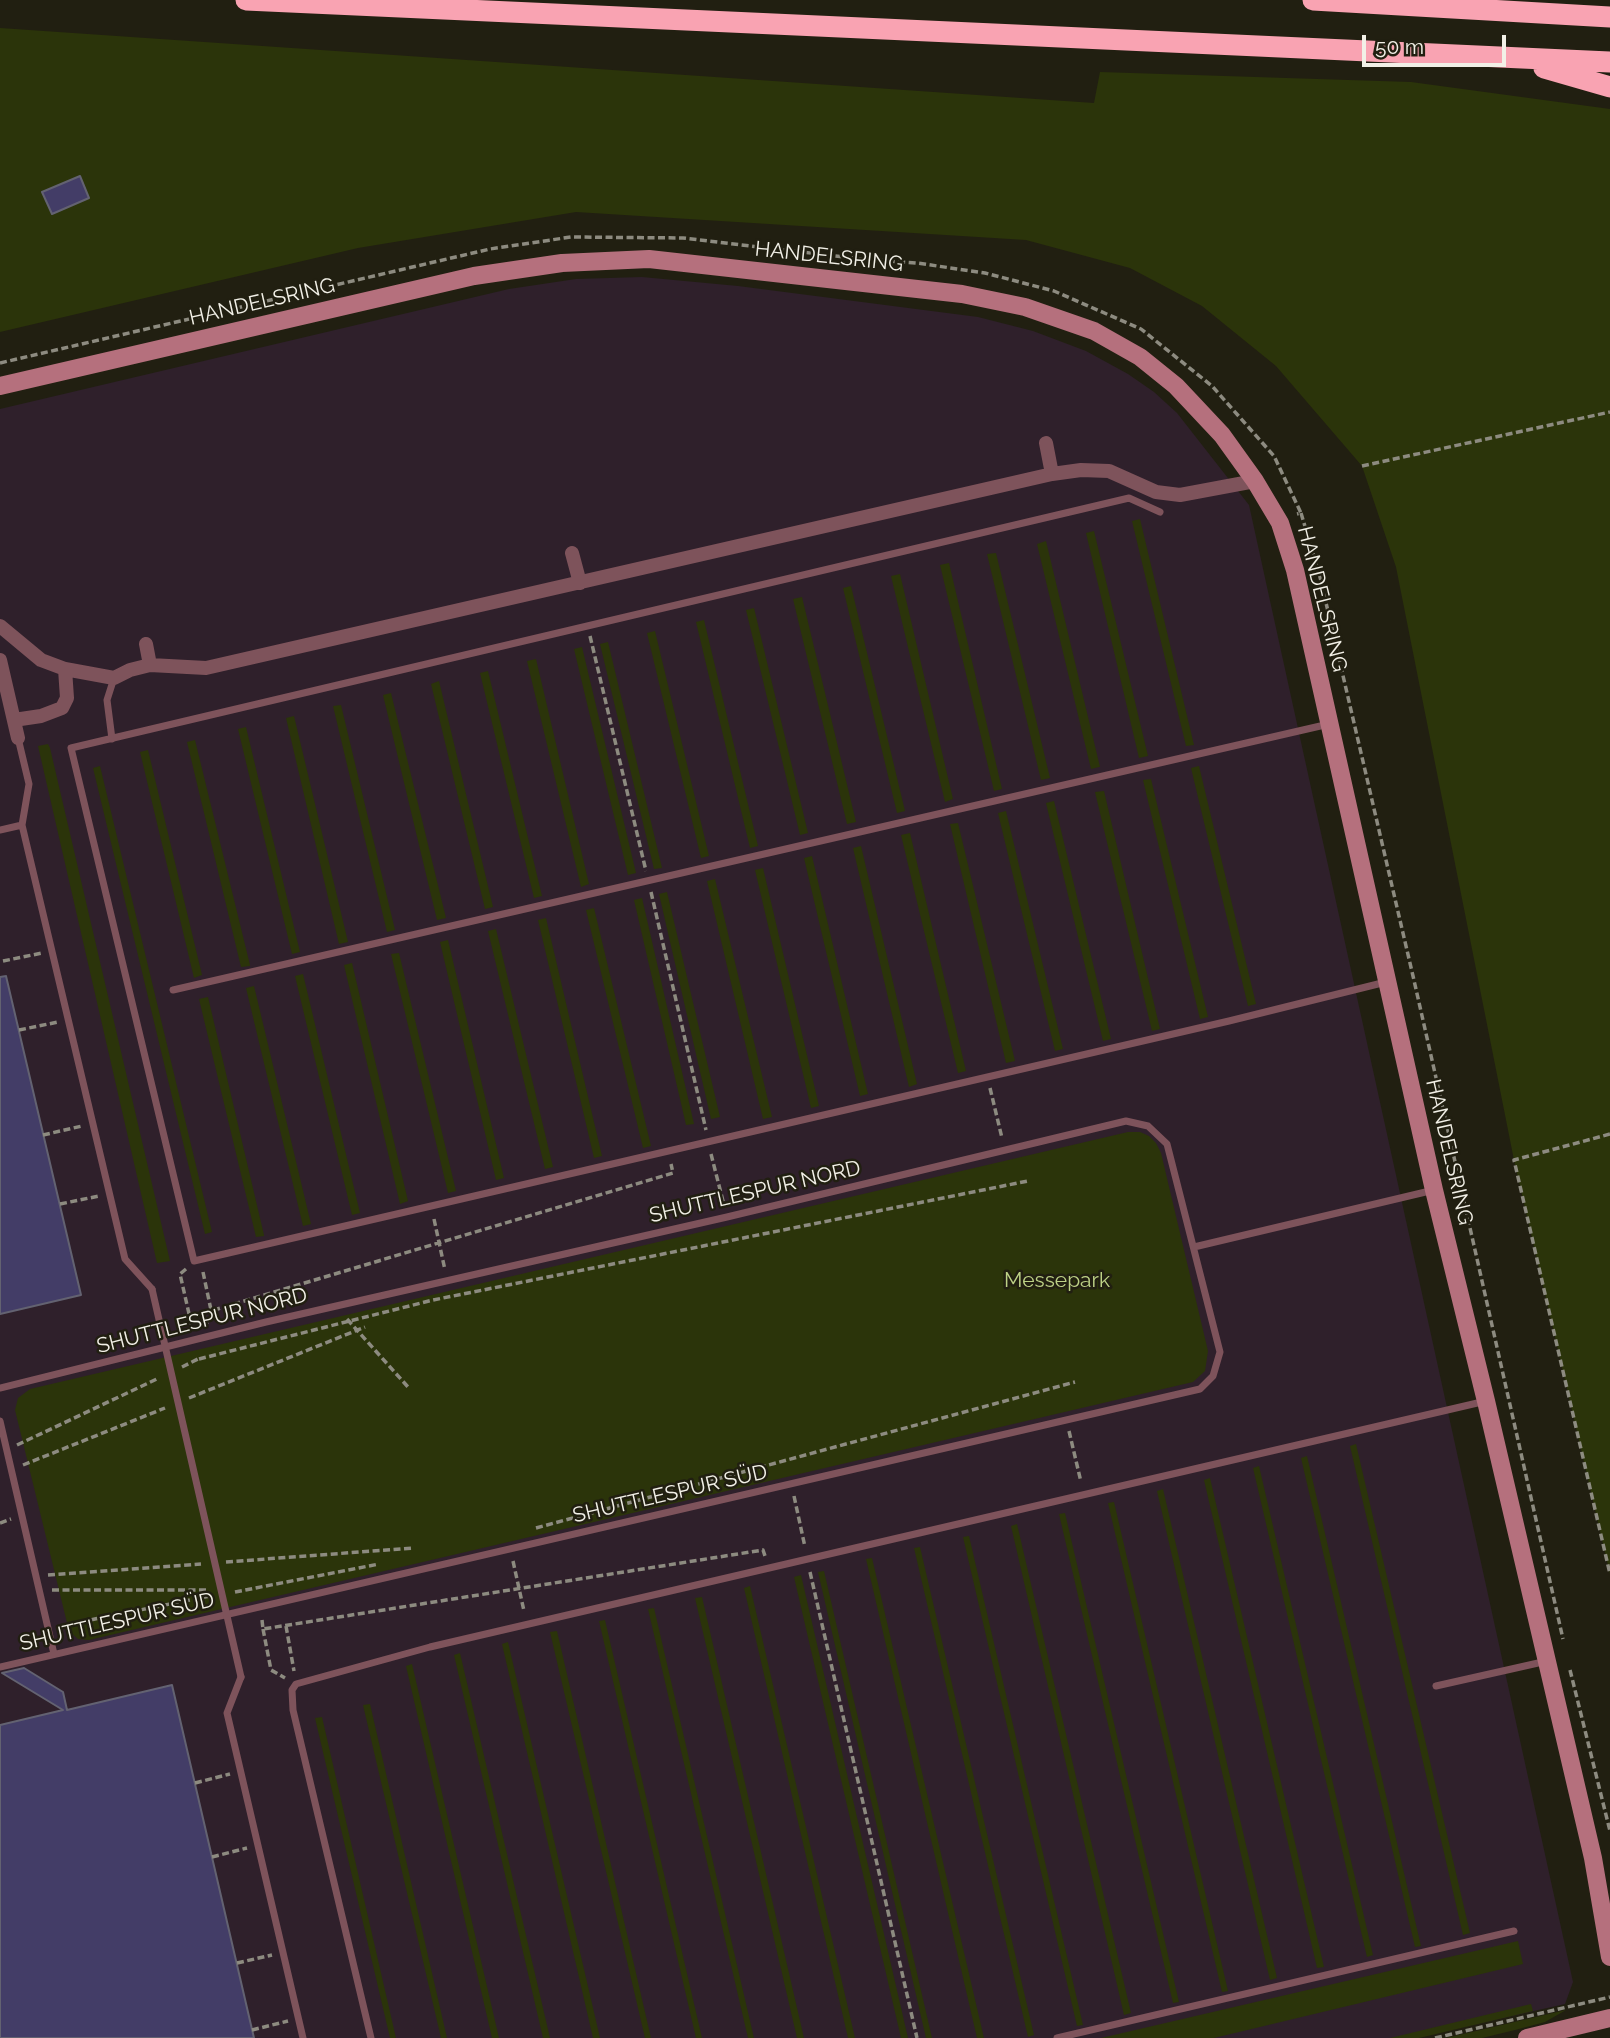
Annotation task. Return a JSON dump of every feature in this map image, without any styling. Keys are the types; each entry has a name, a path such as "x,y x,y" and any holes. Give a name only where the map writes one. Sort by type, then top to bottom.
{"highway":[{"path":"246,0 1610,62"},
{"path":"1313,0 1610,17"},
{"path":"1508,59 1610,87"}],"main road":[{"name":"HANDELSRING","path":"0,386 474,276 562,263 649,259 962,293 1025,307 1094,331 1140,357 1177,386 1222,435 1255,481 1279,523 1295,570 1434,1190 1593,1858 1610,1957"},
{"path":"1527,2038 1610,2018"}],"street":[{"path":"1046,443 1052,474"},
{"path":"0,626 41,660 65,669 114,678 150,665 206,668 1052,474 1081,470 1109,471 1156,492 1180,495 1255,481"},
{"path":"572,553 580,583"},
{"path":"146,644 150,665"},
{"path":"0,660 18,738"},
{"path":"14,720 41,716 62,708 67,698 65,669"}],"lane":[{"path":"1160,512 1129,498 71,748 194,1261 1387,982"},
{"path":"112,739 107,700 114,678"},
{"path":"173,990 1329,724"},
{"path":"18,738 29,784 22,825 51,950 125,1259 152,1289 241,1677 227,1713 303,2038"},
{"path":"0,830 22,825"},
{"name":"SHUTTLESPUR NORD","path":"0,1388 210,1336 727,1217 1126,1121 1148,1126 1167,1144 1194,1247"},
{"path":"1194,1247 1434,1190"},
{"name":"SHUTTLESPUR SÜD","path":"0,1667 1200,1389 1213,1376 1220,1352 1194,1247"},
{"path":"371,2038 293,1710 292,1690 296,1684 430,1647 1486,1401"},
{"path":"0,1421 54,1654"},
{"path":"1436,1686 1547,1661"},
{"path":"1057,2038 1514,1931"}],"path":[{"path":"0,363 490,249 571,237 683,238 861,259 917,262 985,273 1054,291 1141,328 1212,386 1274,456 1301,513 1320,578 1566,1652"},
{"path":"1362,466 1610,412"},
{"path":"1279,523 1301,513"},
{"path":"3,961 51,950"},
{"path":"19,1030 68,1020"},
{"path":"987,1077 1004,1151"},
{"path":"43,1135 93,1124"},
{"path":"1610,1134 1514,1160 1610,1574"},
{"path":"708,1142 727,1217"},
{"path":"210,1336 204,1313 211,1310 673,1173 669,1151"},
{"path":"199,1359 433,1300 1028,1181"},
{"path":"60,1204 109,1194"},
{"path":"431,1206 447,1282"},
{"path":"201,1259 211,1310"},
{"path":"182,1283 189,1314"},
{"path":"337,1307 408,1387"},
{"path":"175,1370 222,1347"},
{"path":"7,1450 163,1376"},
{"path":"524,1531 1075,1382"},
{"path":"1067,1419 1083,1494"},
{"path":"792,1484 917,2038"},
{"path":"510,1548 527,1624"},
{"path":"263,1629 763,1550 768,1568"},
{"path":"231,1591 390,1562"},
{"path":"39,1590 217,1592 80,1622"},
{"path":"259,1608 271,1670"},
{"path":"286,1626 296,1684"},
{"path":"1569,1665 1610,1831"},
{"path":"195,1783 241,1772"},
{"path":"212,1857 258,1846"},
{"path":"237,1963 283,1953"},
{"path":"1435,2038 1610,1997"},
{"path":"252,2030 299,2019"}],"shaded area":[{"path":"642,277 738,286 978,317 1033,331 1086,351 1154,392 1177,413 1249,505 1573,1982 1565,2004 1414,2038 0,2038 0,409 509,289 576,279"}],"green space":[{"path":"0,28 1094,103 1100,72 1411,82 1610,109 1610,1574 1514,1160 1396,567 1362,466 1276,366 1202,306 1130,268 1026,240 576,212 358,248 0,332"},
{"path":"1140,519 1194,745 1186,746 1132,521"},
{"path":"1094,531 1148,756 1139,758 1086,533"},
{"path":"1046,541 1100,767 1091,769 1037,544"},
{"path":"996,553 1050,778 1041,780 987,554"},
{"path":"949,563 1002,789 994,791 940,565"},
{"path":"900,574 953,799 945,802 891,576"},
{"path":"851,586 905,811 897,813 843,588"},
{"path":"802,597 856,822 847,824 793,599"},
{"path":"754,608 808,833 800,835 746,610"},
{"path":"704,620 758,846 750,848 696,622"},
{"path":"655,631 709,856 701,858 647,633"},
{"path":"608,642 662,868 654,869 600,644"},
{"path":"582,647 636,873 628,875 574,649"},
{"path":"536,659 589,884 581,887 527,661"},
{"path":"488,671 542,896 534,898 480,673"},
{"path":"439,681 493,907 485,909 431,684"},
{"path":"391,693 446,918 437,920 383,695"},
{"path":"341,705 395,930 387,932 333,706"},
{"path":"294,716 348,942 339,944 286,718"},
{"path":"246,727 300,952 292,954 238,729"},
{"path":"195,740 250,966 241,967 187,742"},
{"path":"48,744 170,1261 157,1263 38,746"},
{"path":"148,750 202,975 194,978 140,752"},
{"path":"100,766 212,1232 205,1234 93,768"},
{"path":"1199,766 1256,1004 1248,1006 1191,768"},
{"path":"1151,779 1208,1017 1200,1019 1143,780"},
{"path":"1104,791 1160,1029 1152,1031 1095,792"},
{"path":"1054,801 1111,1039 1103,1041 1046,803"},
{"path":"1006,811 1063,1049 1055,1051 998,813"},
{"path":"958,823 1015,1061 1006,1063 950,824"},
{"path":"910,833 966,1071 958,1073 901,835"},
{"path":"861,846 917,1084 909,1087 853,848"},
{"path":"812,856 868,1094 860,1096 804,858"},
{"path":"763,868 819,1106 811,1108 755,870"},
{"path":"715,879 772,1117 763,1119 707,881"},
{"path":"667,892 720,1117 711,1119 659,894"},
{"path":"642,898 694,1124 686,1125 634,900"},
{"path":"594,908 651,1146 643,1148 586,910"},
{"path":"546,918 602,1156 594,1158 538,920"},
{"path":"496,929 553,1167 545,1169 488,931"},
{"path":"448,940 504,1178 496,1180 440,942"},
{"path":"399,953 456,1191 448,1193 391,954"},
{"path":"352,963 408,1201 400,1204 344,965"},
{"path":"303,974 360,1213 352,1215 295,976"},
{"path":"254,986 311,1224 303,1226 246,988"},
{"path":"208,997 264,1236 256,1237 199,999"},
{"name":"Messepark","path":"1128,1132 1140,1132 1149,1136 1161,1153 1208,1351 1205,1371 1193,1382 89,1640 78,1639 69,1631 15,1410 18,1398 30,1389"},
{"path":"1356,1444 1470,1933 1463,1935 1350,1446"},
{"path":"1307,1456 1421,1946 1415,1947 1301,1458"},
{"path":"1259,1466 1373,1955 1367,1957 1253,1468"},
{"path":"1210,1478 1324,1967 1317,1968 1204,1480"},
{"path":"1163,1489 1277,1978 1270,1980 1157,1491"},
{"path":"1114,1502 1228,1991 1222,1992 1108,1503"},
{"path":"1065,1513 1179,2002 1173,2003 1059,1514"},
{"path":"1017,1524 1131,2013 1124,2015 1011,1526"},
{"path":"969,1536 1083,2025 1077,2026 963,1537"},
{"path":"920,1547 1034,2035 1028,2037 914,1548"},
{"path":"872,1558 984,2038 977,2038 866,1559"},
{"path":"824,1571 932,2038 926,2038 818,1572"},
{"path":"801,1575 908,2038 901,2038 794,1577"},
{"path":"750,1586 855,2038 848,2038 744,1588"},
{"path":"702,1597 804,2038 797,2038 695,1598"},
{"path":"654,1608 754,2038 748,2038 648,1609"},
{"path":"605,1620 702,2038 696,2038 599,1621"},
{"path":"557,1631 651,2038 645,2038 550,1632"},
{"path":"508,1642 600,2038 593,2038 502,1644"},
{"path":"460,1653 550,2038 543,2038 454,1655"},
{"path":"412,1664 499,2038 492,2038 406,1666"},
{"path":"370,1704 447,2038 441,2038 363,1705"},
{"path":"322,1717 396,2038 390,2038 315,1718"},
{"path":"1518,1941 1523,1964 1214,2038 1101,2038"},
{"path":"1531,2004 1533,2011 1419,2038 1390,2038"},
{"path":"1566,2010 1545,2022 1482,2038 1446,2038"}],"building":[{"path":"80,176 89,198 52,214 42,192"},
{"path":"6,976 81,1295 0,1314 0,977"},
{"path":"24,1668 63,1692 67,1710 172,1685 254,2038 0,2038 0,1725 63,1710 2,1673"}]}
